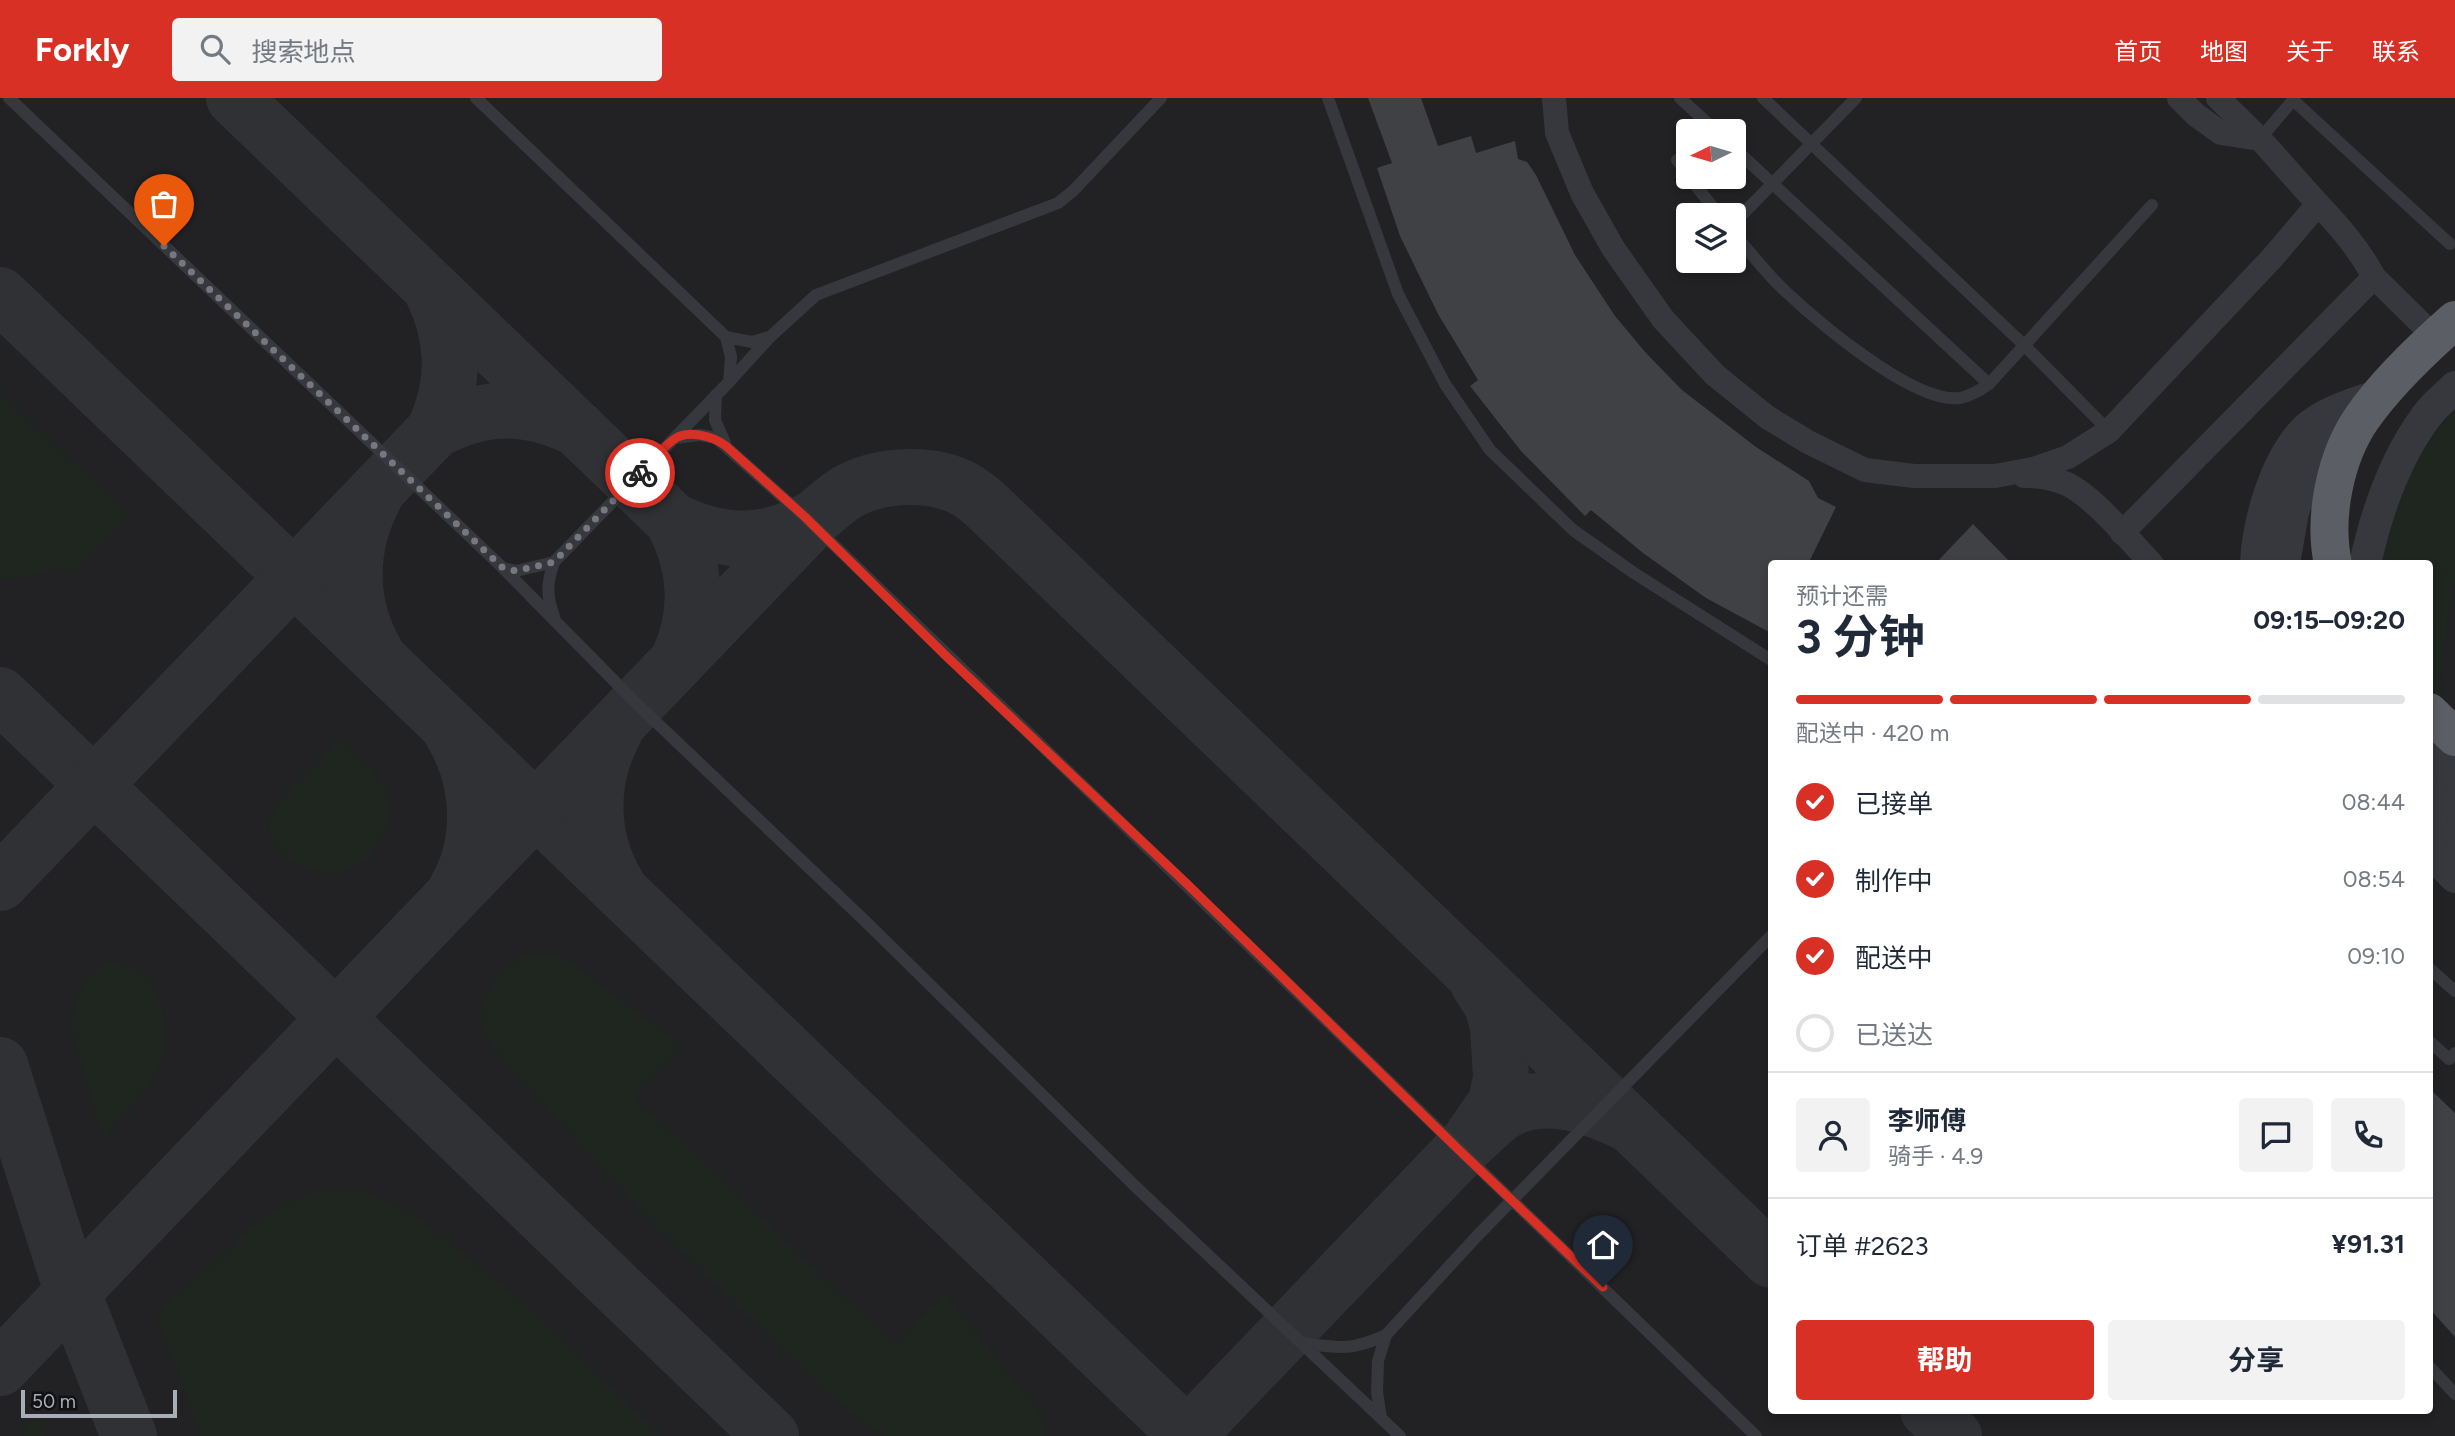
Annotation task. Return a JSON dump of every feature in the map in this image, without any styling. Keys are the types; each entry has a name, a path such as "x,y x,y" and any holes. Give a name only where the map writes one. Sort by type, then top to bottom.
{"highway":[{"path":"2333,560 2330,519 2335,484 2355,430 2379,395 2445,329"},
{"path":"2433,716 2455,737"}],"street":[{"path":"1554,98 1557,133 1582,193 1613,248 1663,319 1715,375 1767,417 1808,442 1866,471 1914,476 2052,478 2069,485 2087,498 2148,560"},
{"path":"2179,98 2196,115 2221,133 2260,139"},
{"path":"2218,98 2260,139 2340,226 2360,251 2374,277 2445,329"},
{"path":"1995,477 2067,457 2109,431 2273,257 2318,204"},
{"path":"2122,533 2374,277"},
{"path":"2345,560 2347,545 2365,498 2385,464 2455,387"},
{"path":"2256,560 2268,498 2290,451 2306,430 2332,412 2379,395"},
{"path":"2285,560 2292,512 2315,450 2337,425 2379,395"},
{"path":"2366,560 2378,516 2395,472 2425,417"},
{"path":"2433,754 2455,778"},
{"path":"2433,794 2455,814"},
{"path":"2433,825 2455,846"},
{"path":"2433,855 2455,877"}],"lane":[{"path":"9,98 503,568 635,702 864,920 1136,1186 1400,1436"},
{"path":"476,98 726,338 731,357 729,382"},
{"path":"556,622 548,602 548,580 554,562 770,337 816,295 1058,203 1073,191 1161,98"},
{"path":"1328,98 1398,294 1445,384 1490,450 1573,530 1634,573 1768,658"},
{"path":"1680,98 1703,119"},
{"path":"1763,98 2024,345 2109,431"},
{"path":"1746,211 1856,98"},
{"path":"2260,139 2292,99 2450,244"},
{"path":"1746,159 1989,384"},
{"path":"1698,189 1710,203"},
{"path":"1746,248 1782,289 1833,333 1900,379 1926,393 1959,398 1975,393 1989,384 2152,205"},
{"path":"726,338 752,342 770,337"},
{"path":"716,395 715,420 726,446"},
{"path":"675,438 700,435 716,438 805,517 1756,1436"},
{"path":"503,568 516,571 554,562"},
{"path":"1302,1343 1340,1348 1363,1346 1386,1335 1768,939"},
{"path":"2433,972 2455,991"},
{"path":"2433,1045 2449,1059 2455,1053"},
{"path":"1381,1419 1377,1392 1378,1361 1386,1335"},
{"path":"2433,1370 2455,1394"}],"shaded area":[{"path":"0,98 2455,98 2455,1436 0,1436"},
{"path":"0,391 129,515 69,577 56,568 27,577 0,578"},
{"path":"2455,411 2455,580 2440,677 2441,701 2433,692 2433,560 2378,560 2388,517 2402,484"},
{"path":"345,742 366,763 383,787 388,800 387,827 373,851 362,861 337,872 322,872 298,864 278,851 271,841 270,825 275,811 289,790 334,743"},
{"path":"546,953 560,955 684,1047 635,1097 895,1345 944,1294 1036,1407 1047,1436 884,1436 838,1402 658,1230 498,1054 484,1031 481,1020 482,1006 493,982 520,958"},
{"path":"111,963 139,972 149,982 157,996 164,1019 166,1039 163,1057 145,1090 103,1138 73,1038 72,1026 75,1003 84,984"},
{"path":"335,1189 361,1192 412,1213 521,1300 661,1436 201,1436 157,1313 268,1214 312,1193"},
{"path":"38,1413 45,1436 22,1436"}],"building":[{"path":"1368,98 1421,98 1438,146 1471,136 1476,153 1515,141 1518,159 1527,162 1536,175 1575,255 1615,316 1646,353 1682,390 1756,447 1809,481 1818,498 1836,507 1810,560 1768,560 1768,631 1706,598 1643,553 1591,510 1585,516 1521,451 1470,386 1478,380 1438,314 1400,236 1377,168 1392,163"},
{"path":"1973,524 2008,560 1939,560"},
{"path":"2433,1092 2455,1113 2455,1337 2433,1312"}],"taxiway":[{"path":"234,98 672,520 687,555 692,590 689,626 677,662"},
{"path":"431,289 445,325 450,360 446,395 434,431"},
{"path":"0,295 1188,1436"},
{"path":"0,883 434,431 470,416 505,410 541,415 578,429"},
{"path":"0,1368 816,517 851,490 865,484 896,478 944,481 972,494 985,504 1768,1257"},
{"path":"375,496 360,535 355,576 360,616 377,655"},
{"path":"672,520 709,534 744,538 779,533 814,518"},
{"path":"0,695 771,1436"},
{"path":"615,731 600,769 596,809 601,849 618,886"},
{"path":"452,733 468,770 475,811 471,851 456,889"},
{"path":"1470,1140 1496,1102 1501,1078 1498,1026 1492,1005 1478,983"},
{"path":"0,1065 72,1291 129,1436"},
{"path":"1187,1436 1469,1142 1502,1113 1537,1101 1567,1102 1624,1122"},
{"path":"1932,1414 1954,1436"}],"way so far":[{"path":"164,246 503,568 516,571 554,562 640,473"}],"route":[{"path":"640,473 675,438 700,435 716,438 726,446 805,517 1603,1287"}]}
